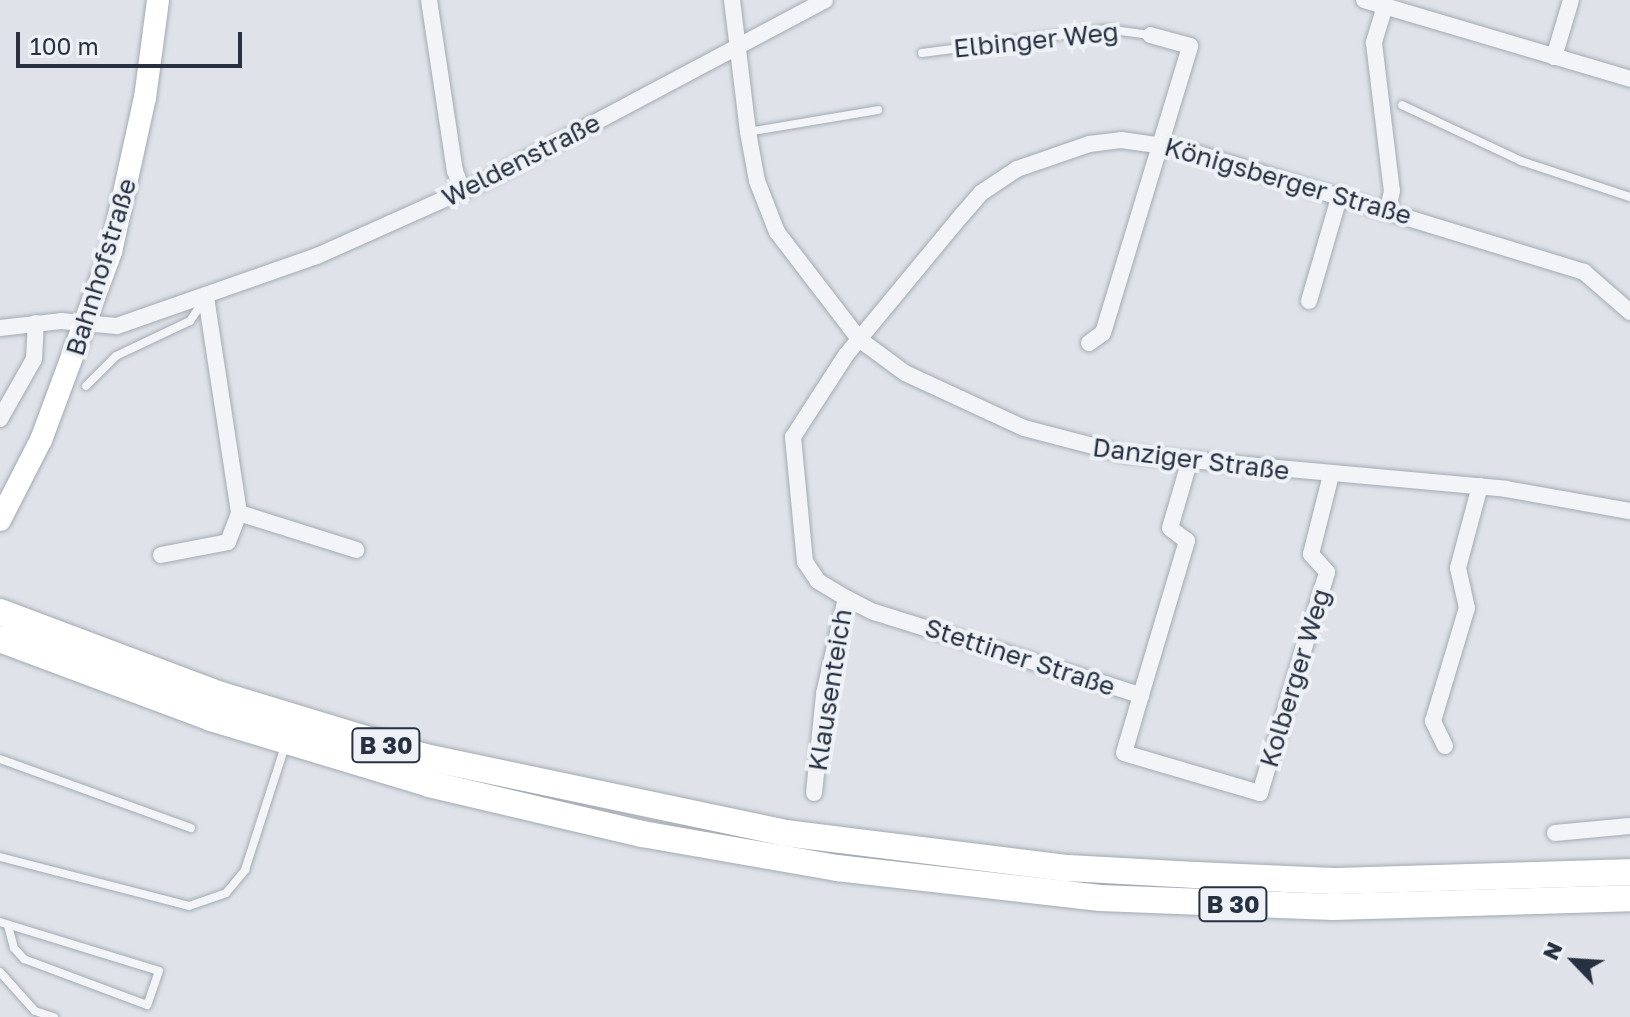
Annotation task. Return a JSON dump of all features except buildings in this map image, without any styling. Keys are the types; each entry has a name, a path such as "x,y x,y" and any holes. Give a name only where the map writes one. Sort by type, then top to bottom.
{"highway":[{"name":"B 30","path":"0,612 221,695 425,757 784,846 837,868 1100,898 1333,907 1630,898"},
{"name":"B 30","path":"0,639 287,742 540,813 784,846 841,841 1068,868 1317,881 1630,872"}],"main road":[{"name":"Bahnhofstraße","path":"0,520 41,440 88,325 130,176 158,0"}],"street":[{"path":"429,0 455,171 463,192"},
{"name":"Danziger Straße","path":"732,0 742,47 748,132 757,181 777,232 859,339 952,399 1024,428 1090,447 1189,463 1480,486 1630,511"},
{"name":"Weldenstraße","path":"0,328 36,323 117,326 206,297 463,192 742,47 825,0"},
{"path":"1364,0 1393,5 1630,79"},
{"path":"1554,57 1571,0"},
{"path":"1388,209 1392,191 1374,43 1393,5"},
{"name":"Elbinger Weg","path":"1150,35 1190,46 1160,143"},
{"path":"1089,343 1103,333 1160,143"},
{"name":"Königsberger Straße","path":"859,339 962,215 999,180 1089,144 1160,143 1340,194 1584,272 1630,312"},
{"path":"1309,301 1340,194"},
{"path":"161,555 228,542 239,513 206,297"},
{"name":"Bahnhofstraße","path":"0,419 34,359 39,336 36,323"},
{"name":"Klausenteich","path":"814,793 824,694 846,598 818,581 805,562 791,458 801,419 859,339"},
{"path":"1141,695 1187,541 1170,528 1189,463"},
{"name":"Kolberger Weg","path":"1260,793 1327,572 1311,554 1331,475"},
{"path":"1445,746 1433,721 1467,608 1458,568 1480,486"},
{"path":"239,513 356,550"},
{"name":"Stettiner Straße","path":"846,598 874,612 1141,695 1124,753 1260,793"},
{"path":"1555,833 1630,826"}],"lane":[{"name":"Elbinger Weg","path":"922,53 1106,29 1150,35"},
{"path":"1402,105 1521,161 1630,197"},
{"path":"748,132 878,110"},
{"name":"Weldenstraße","path":"86,386 116,356 190,321 206,297"},
{"path":"0,857 189,906 226,893 245,870 287,742"},
{"path":"0,759 191,828"},
{"path":"4,924 159,971 147,1005 24,959 14,948 4,924"},
{"path":"0,972 35,1011 54,1017"}]}
